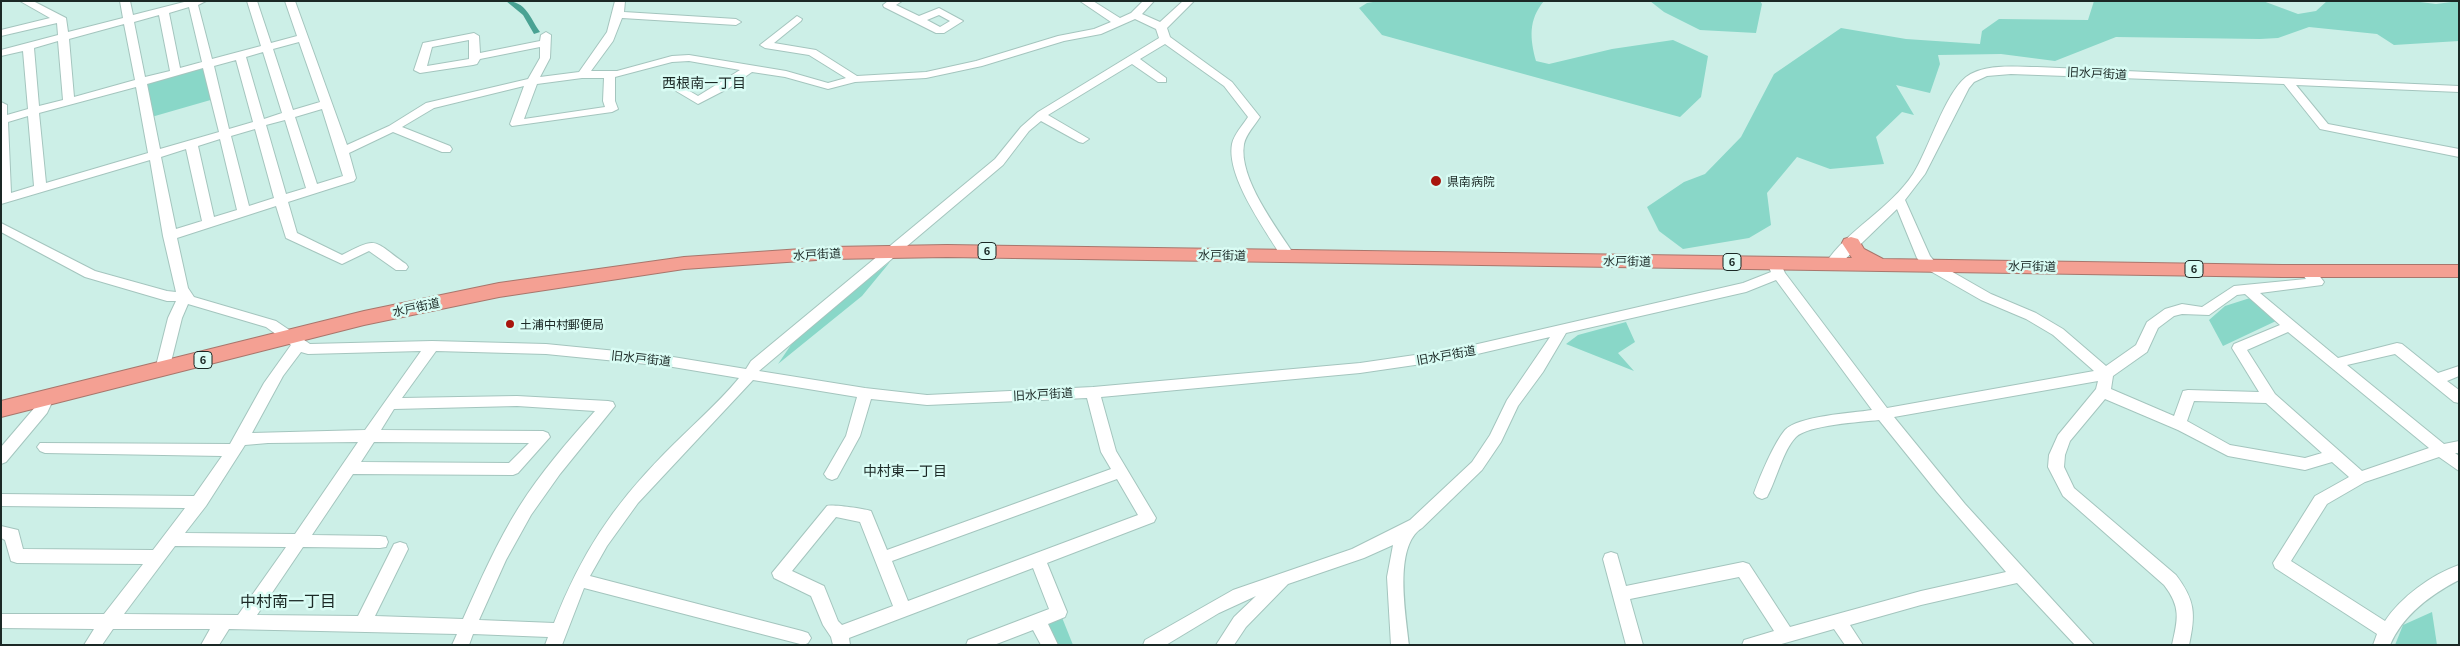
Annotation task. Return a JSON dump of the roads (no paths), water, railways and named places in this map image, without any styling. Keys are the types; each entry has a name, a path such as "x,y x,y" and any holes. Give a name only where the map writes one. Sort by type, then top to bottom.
{"highway":[{"path":"1851,243 1857,253 1864,258 1882,265"},
{"name":"水戸街道","path":"1,409 162,370 295,341 415,307 594,275 754,257 894,251 1288,256 1776,269 1832,264 2307,271 2459,271"}],"street":[{"path":"25,1 62,20 69,102"},
{"path":"125,1 179,283 185,297 175,318 162,370"},
{"path":"252,1 313,190"},
{"path":"170,236 350,178 343,151 290,1"},
{"path":"582,75 613,34 619,15 620,1"},
{"path":"897,1 888,5 919,20"},
{"path":"1084,1 1119,22"},
{"path":"343,151 393,128 430,105 532,82 582,75 610,74 672,59 689,58 786,74 828,86 855,79 926,75 978,64 1062,38 1097,32 1135,15 1149,1"},
{"path":"1161,27 1190,1"},
{"path":"1,53 197,2 207,64 244,212"},
{"path":"163,11 176,73"},
{"path":"619,15 736,22"},
{"path":"1135,15 1161,27 1166,39 1228,84 1254,117 1238,143 1240,162 1252,197 1288,256"},
{"path":"1,33 60,19"},
{"path":"797,19 765,45 812,52 855,79"},
{"path":"475,57 474,36 427,44 420,70 473,62 475,57 546,39 545,58 532,82 516,124 612,109 609,101 610,74"},
{"path":"2,120 303,38"},
{"path":"1,621 243,622 468,627 556,637 599,543 617,518 765,357 999,162 1025,129 1040,116 1166,39"},
{"path":"28,46 40,188"},
{"path":"240,55 291,235 342,260 370,245 401,267"},
{"path":"1132,59 1162,80"},
{"path":"677,88 698,101 725,86 748,69"},
{"name":"旧水戸街道","path":"1832,264 1851,243 1910,188 1932,154 1966,83 1985,74 2037,70 2459,89"},
{"path":"2288,82 2324,127 2459,153"},
{"path":"1,105 3,199 326,104"},
{"path":"1040,116 1083,139"},
{"path":"393,128 446,149"},
{"path":"191,143 209,224"},
{"path":"1899,200 1924,258 1930,265 1979,293 2031,316 2058,332 2088,356 2106,374"},
{"path":"3,231 90,274 167,296 185,297 198,303 271,324 295,341 237,445 200,502 156,557 92,645"},
{"path":"1776,269 1883,414 1943,489 2019,576 2086,645"},
{"name":"旧水戸街道","path":"295,341 308,349 326,350 432,346 546,349 667,361 865,393 927,400 1093,392 1360,368 1456,354 1746,287 1776,269"},
{"path":"1762,492 1768,473 1791,433 1815,423 1883,414 2018,388 2106,374 2142,348 2152,325 2170,312 2182,309 2204,312 2226,295 2246,288 2317,282 2307,271"},
{"path":"2246,288 2459,465"},
{"path":"2290,326 2239,348 2270,398 2360,478"},
{"path":"1151,645 1250,591 1361,551 1406,530 1477,466 1496,438 1512,404 1538,368 1561,330"},
{"path":"243,622 371,436 390,404 432,346"},
{"path":"2336,363 2397,348 2459,398"},
{"path":"2436,380 2459,370"},
{"path":"2106,374 2103,391 2063,439 2057,455 2056,467 2068,492 2170,580 2182,595 2186,611 2180,645"},
{"path":"2103,391 2120,401 2180,424 2217,446 2228,450 2305,464 2334,456"},
{"path":"903,610 865,515 855,516 833,510 780,573 818,591 831,625 841,639 903,610 1148,518 1109,452 1093,392"},
{"path":"832,474 853,436 865,393"},
{"path":"2180,424 2188,395 2270,398"},
{"path":"1,458 42,409 47,398"},
{"path":"390,404 517,402 608,406 555,468 524,511 489,578 460,645"},
{"path":"45,447 237,445 268,437 543,438 513,469 349,468"},
{"path":"2459,447 2442,450 2360,478 2321,500 2281,563 2384,638 2403,612 2430,587 2459,572"},
{"path":"882,558 1121,472"},
{"path":"1,500 200,502"},
{"path":"1400,645 1395,577 1398,553 1406,530"},
{"path":"1,532 12,535 17,556 156,557"},
{"path":"170,539 297,543 380,542"},
{"path":"363,624 400,549"},
{"path":"974,645 1059,612 1036,559"},
{"path":"1612,559 1635,645"},
{"path":"1620,594 1742,569 1786,635"},
{"path":"1750,645 1837,620 2019,576"},
{"path":"1224,645 1240,622 1284,578"},
{"path":"581,580 802,638"},
{"path":"1837,620 1855,645"},
{"path":"1037,621 1050,645"},
{"path":"209,645 224,623"}],"place":[{"name":"県南病院","path":"1436,181"},
{"name":"土浦中村郵便局","path":"510,324"}],"district":[{"name":"西根南一丁目","path":"704,83"},
{"name":"中村東一丁目","path":"905,471"},
{"name":"中村南一丁目","path":"288,601"}]}
